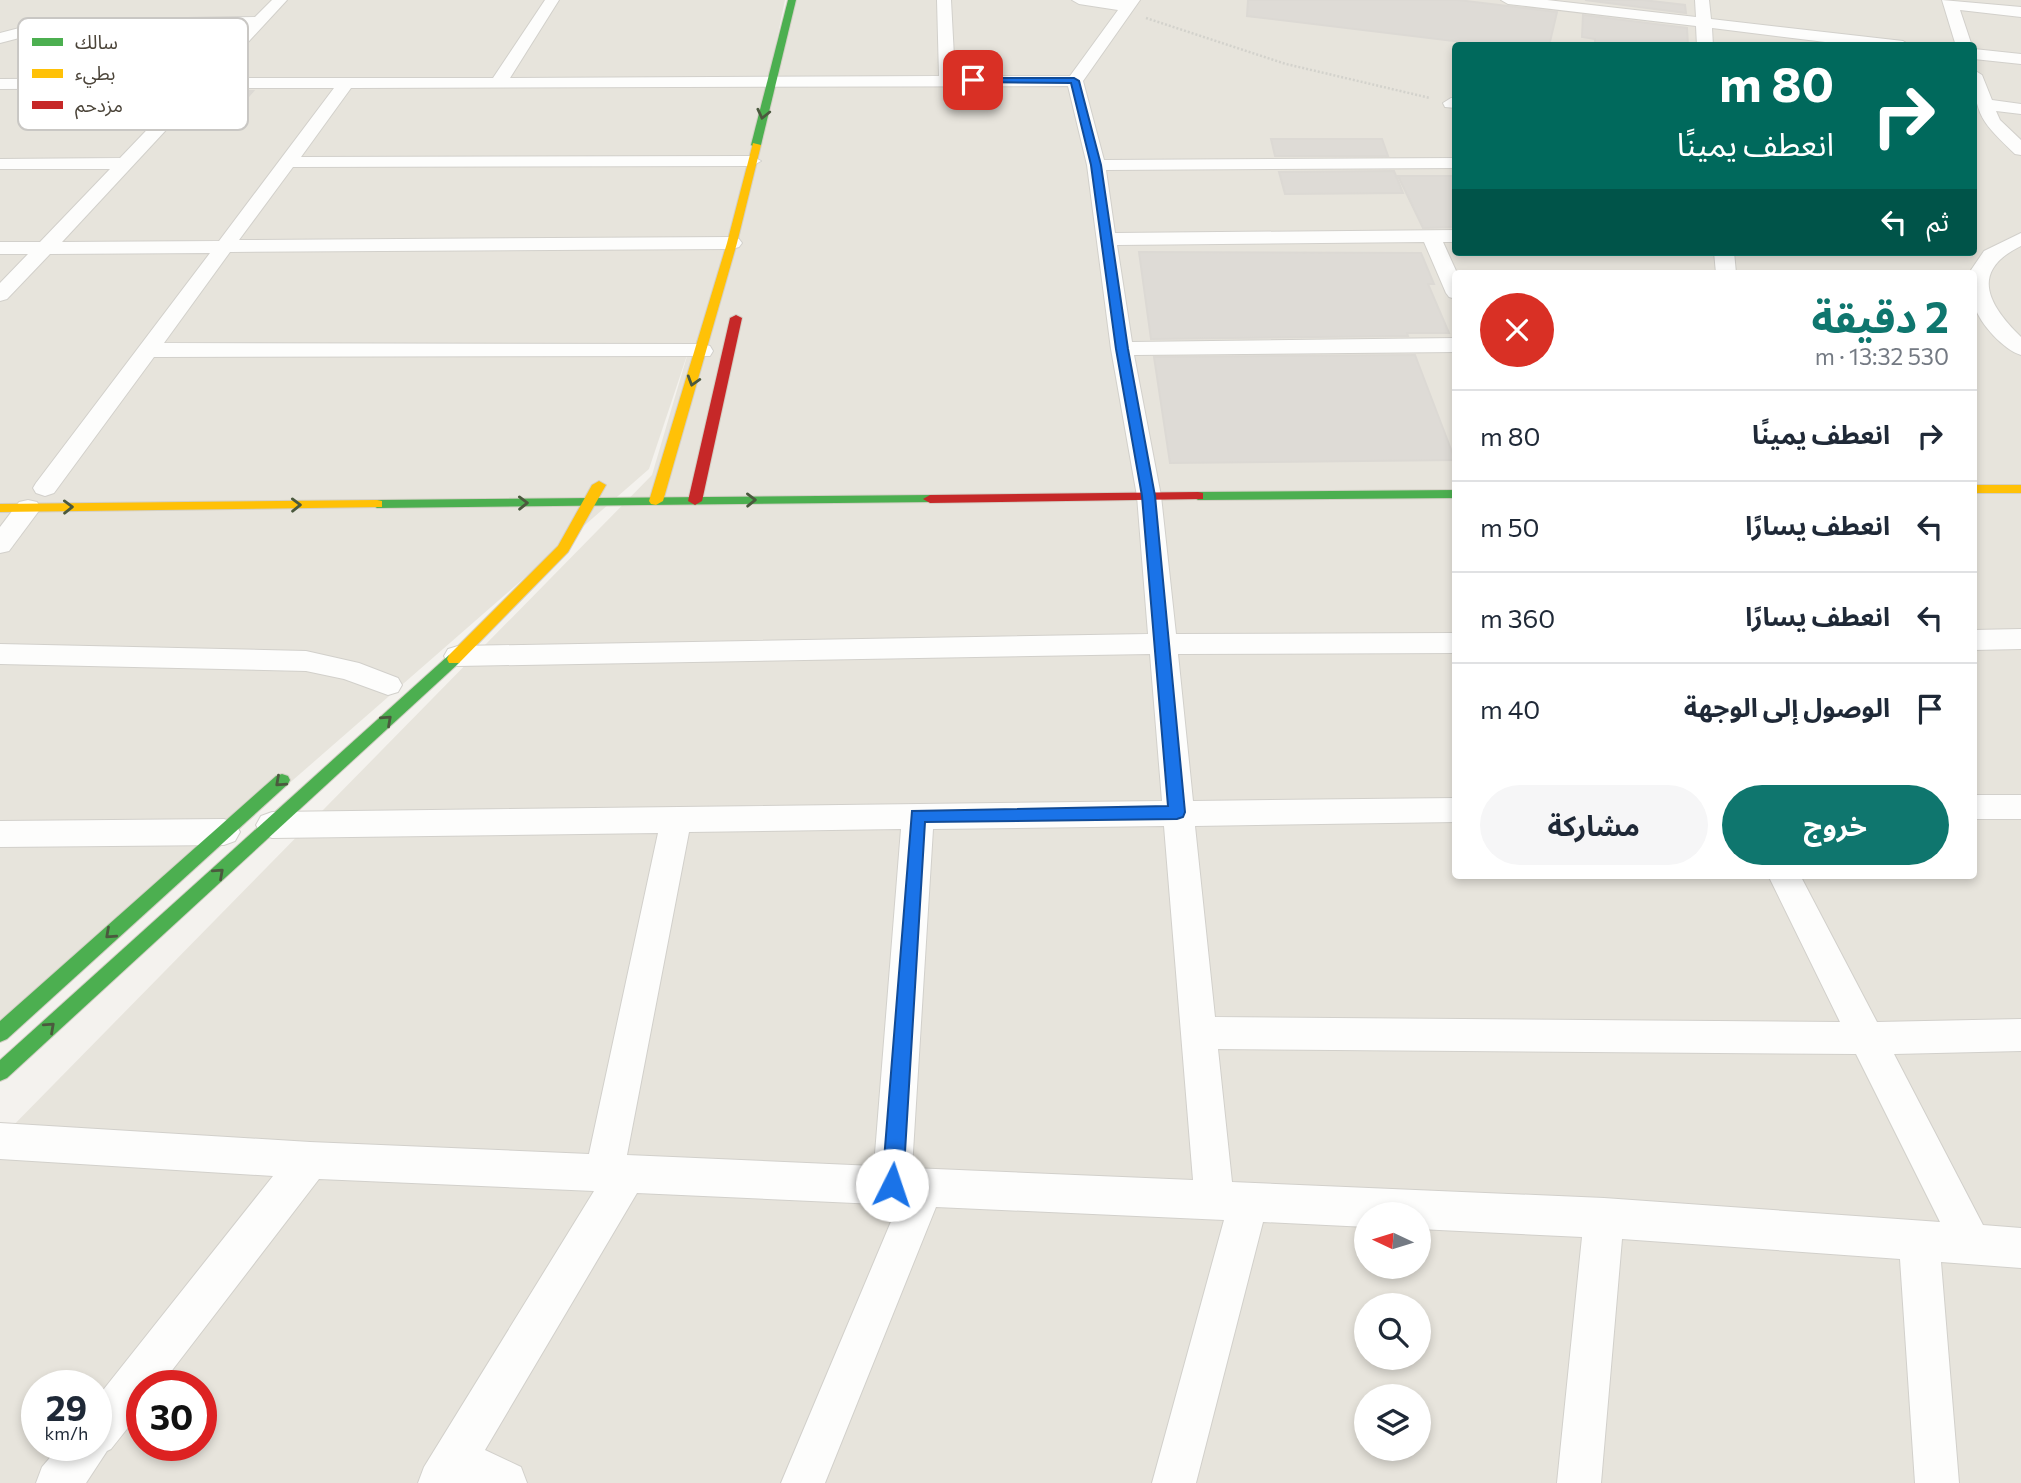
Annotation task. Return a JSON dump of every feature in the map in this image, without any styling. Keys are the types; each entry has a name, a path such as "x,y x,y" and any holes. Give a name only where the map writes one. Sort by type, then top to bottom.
{"street":[{"path":"248,34 280,0"},
{"path":"498,83 552,0"},
{"path":"695,501 681,484 702,351 732,243 792,0"},
{"path":"944,0 947,80"},
{"path":"1079,0 1129,5"},
{"path":"1508,0 1868,42"},
{"path":"1702,0 1705,42"},
{"path":"1963,42 1949,2 2021,12"},
{"path":"1074,81 1129,5"},
{"path":"248,22 259,22"},
{"path":"0,38 18,33"},
{"path":"1977,54 2021,59"},
{"path":"248,84 1074,81"},
{"path":"1074,81 1096,165 1122,349 1147,490 1198,1033 1232,1201 1174,1483"},
{"path":"0,545 346,83"},
{"path":"1977,83 1987,113 2000,132 2021,150"},
{"path":"0,84 18,84"},
{"path":"1985,104 2021,109"},
{"path":"0,295 158,130"},
{"path":"287,162 752,161"},
{"path":"0,164 127,163"},
{"path":"1096,165 1452,163"},
{"path":"1431,236 1452,284"},
{"path":"1105,239 1452,236"},
{"path":"2021,239 1989,257 1983,264 1978,280 1986,308 2021,348"},
{"path":"0,248 732,243"},
{"path":"656,501 681,484 741,296"},
{"path":"1122,349 1452,345"},
{"path":"146,349 702,351"},
{"path":"1977,477 2021,477"},
{"path":"35,495 592,502 1452,482"},
{"path":"741,484 1452,494"},
{"path":"0,1072 458,656 563,549 572,530 592,502 598,485"},
{"path":"0,508 35,495 71,488"},
{"path":"1977,489 2021,489"},
{"path":"539,549 572,530"},
{"path":"1977,640 2021,639"},
{"path":"458,656 1161,644 1452,643"},
{"path":"0,654 306,661 349,670 388,685"},
{"path":"0,1033 296,767"},
{"path":"1977,807 2021,807"},
{"path":"272,825 1452,810"},
{"path":"803,1483 909,1186 918,816"},
{"path":"505,1483 448,1471 615,1173 676,820"},
{"path":"0,834 224,832"},
{"path":"1786,879 1972,1245"},
{"path":"1198,1033 1867,1038 2021,1035"},
{"path":"0,1141 310,1160 1604,1218 2021,1248"},
{"path":"112,1414 310,1160"},
{"path":"1579,1483 1604,1218"},
{"path":"1919,1242 1937,1483"},
{"path":"58,1483 75,1461"}],"path":[{"path":"1129,5 1203,41 1354,82 1452,103"}],"shaded area":[{"path":"0,0 785,0 752,161 649,469 0,1036"},
{"path":"792,0 2021,0 2021,1483 0,1483 0,1139 652,475"}],"building":[{"path":"1248,0 1458,0 1557,12 1550,42 1462,42 1247,16"},
{"path":"1585,0 1643,0 1685,5 1686,13"},
{"path":"1583,15 1687,28 1688,42 1595,42 1595,39 1582,37"},
{"path":"1271,139 1382,139 1388,156 1275,156"},
{"path":"1394,171 1403,193 1285,194 1279,172"},
{"path":"1398,176 1452,176 1452,227 1423,228"},
{"path":"1139,252 1421,253 1434,284 1428,284 1449,333 1407,333 1408,336 1151,339"},
{"path":"1415,355 1452,452 1452,460 1170,463 1154,357"}],"traffic: fast":[{"path":"756,145 792,0"},
{"path":"1198,496 1452,494"},
{"path":"377,504 930,499"},
{"path":"0,1072 454,659"},
{"path":"0,1033 282,780"}],"traffic: slow":[{"path":"656,501 732,243 756,145"},
{"path":"454,659 563,549 599,485"},
{"path":"1977,489 2021,489"},
{"path":"0,508 377,504"}],"traffic: jam":[{"path":"695,501 736,318"},
{"path":"930,499 1198,496"}],"route":[{"path":"892,1185 918,816 1177,812 1149,496 1122,349 1096,165 1074,81 973,80"}]}
